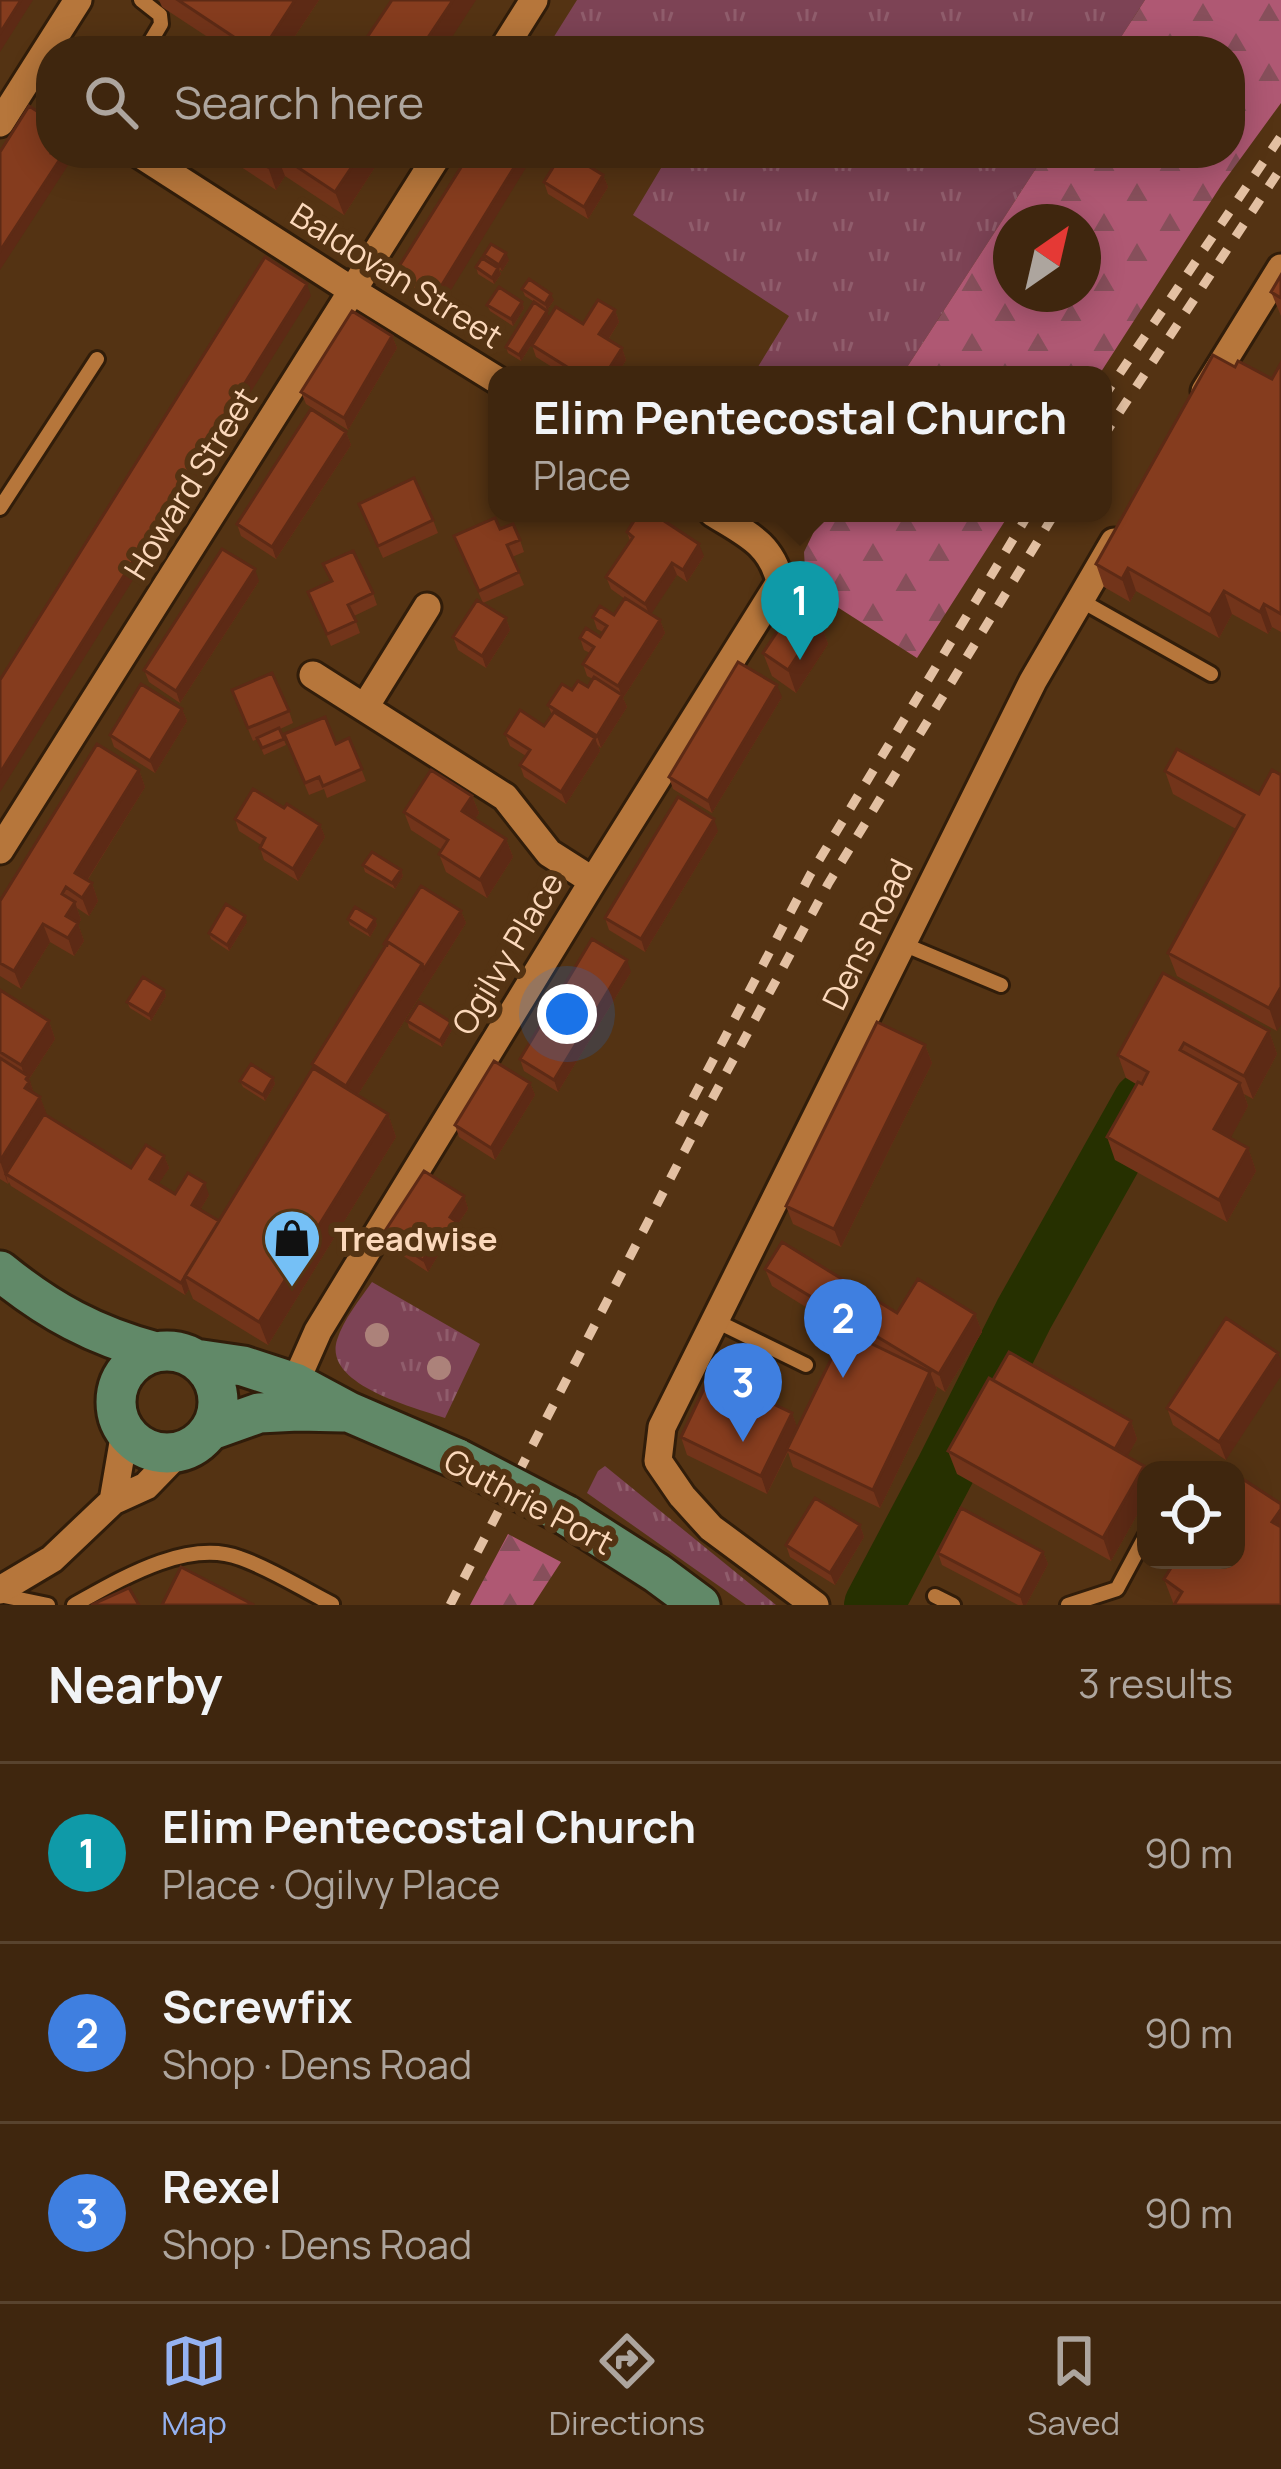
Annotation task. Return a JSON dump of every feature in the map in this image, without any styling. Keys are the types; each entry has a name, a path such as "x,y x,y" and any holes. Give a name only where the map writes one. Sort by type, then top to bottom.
{"main road":[{"path":"0,1271 51,1310 88,1357 121,1419 136,1443 149,1450 164,1454 195,1441 217,1415 215,1383 207,1370 175,1356 130,1366 122,1378 121,1419"},
{"name":"Guthrie Port","path":"51,1310 116,1342 243,1366 295,1383 566,1515 700,1605"},
{"name":"Guthrie Port","path":"195,1441 259,1413 349,1412"}],"street":[{"path":"62,36 78,0"},
{"path":"511,36 534,0"},
{"path":"0,123 36,90"},
{"name":"Baldovan Street","path":"172,168 353,291 488,374"},
{"name":"Howard Street","path":"0,850 430,168"},
{"path":"1185,423 1281,268"},
{"name":"Dens Road","path":"815,1605 711,1528 682,1496 658,1461 662,1427 1033,681 1126,521"},
{"name":"Ogilvy Place","path":"295,1383 318,1330 780,583 776,564 759,541 728,522"},
{"path":"365,707 428,607"},
{"path":"313,675 505,797 549,853 593,881"},
{"path":"113,1501 121,1419"},
{"path":"0,1592 65,1548 113,1501 146,1486 195,1441"}],"lane":[{"path":"141,0 160,15 154,36"},
{"path":"0,508 97,359"},
{"path":"1080,600 1211,674"},
{"path":"903,944 1000,985"},
{"path":"716,1321 806,1365"},
{"path":"1068,1605 1118,1589 1137,1552"},
{"path":"74,1605 140,1568 199,1554 237,1556 332,1604"},
{"path":"0,1592 47,1605"},
{"path":"935,1596 952,1605"}],"green space":[{"path":"577,0 1145,0 1122,36 554,36"},
{"path":"1145,0 1281,0 1281,103 1245,152 1245,36 1122,36"},
{"path":"661,168 1036,168 1013,204 993,204 993,235 908,366 758,366 789,316 633,215"},
{"path":"1036,168 1234,168 1222,184 1105,366 908,366 993,235 993,312 1101,312 1101,204 1013,204"},
{"path":"819,522 1004,522 917,658 806,587 804,552"},
{"path":"372,1282 480,1344 445,1418 374,1392 344,1370 336,1356 337,1340 348,1317"},
{"path":"605,1466 776,1605 746,1605 587,1493"},
{"path":"508,1534 561,1562 533,1605 470,1605"}],"building":[{"path":"0,0 21,0 0,33"},
{"path":"178,0 295,0 272,36 232,36"},
{"path":"392,0 453,0 429,36 368,36"},
{"path":"29,106 36,110 36,168 54,168 0,251 0,152"},
{"path":"299,168 351,168 335,192"},
{"path":"461,168 514,168 432,301 393,276"},
{"path":"553,168 592,168 603,175 584,207 544,182"},
{"path":"491,244 506,253 499,265 484,255"},
{"path":"265,257 307,284 0,773 0,680"},
{"path":"482,258 498,268 492,278 476,267"},
{"path":"1281,275 1281,298 1271,292"},
{"path":"529,279 551,294 545,304 522,289"},
{"path":"499,287 522,302 511,319 487,305"},
{"path":"598,300 615,310 599,334 622,348 611,366 566,366 532,345 556,307 583,324"},
{"path":"534,302 547,311 519,355 506,347"},
{"path":"352,311 392,336 344,418 301,392"},
{"path":"1213,355 1235,367 1238,361 1272,379 1281,363 1281,614 1264,604 1260,612 1224,591 1210,615 1128,568 1122,579 1096,564"},
{"path":"311,409 346,432 272,547 237,524"},
{"path":"414,478 433,520 378,546 359,504"},
{"path":"488,521 497,522 500,529 513,524 520,540 507,545 519,572 479,591 454,536"},
{"path":"633,522 666,522 699,544 683,570 672,563 645,604 606,577 633,537 627,532"},
{"path":"222,549 255,569 176,691 144,670"},
{"path":"353,551 373,593 348,605 356,621 327,634 308,592 332,581 323,564"},
{"path":"625,598 660,620 618,686 583,664 594,647 580,638 586,628 600,637 607,626 593,617 600,606 614,615"},
{"path":"477,600 506,618 482,656 453,637"},
{"path":"795,605 820,621 788,670 763,653"},
{"path":"738,662 777,685 708,801 669,777"},
{"path":"272,673 289,711 248,728 232,690"},
{"path":"594,677 622,695 597,736 548,705 562,684 572,690 578,681 588,687"},
{"path":"141,684 182,709 150,761 110,735"},
{"path":"520,710 544,726 554,712 595,738 561,792 520,765 530,750 505,734"},
{"path":"325,717 336,744 349,738 362,769 323,786 319,777 305,783 284,734"},
{"path":"279,728 284,739 262,748 257,738"},
{"path":"97,744 139,770 75,873 92,883 82,898 66,887 62,894 75,902 66,916 78,923 68,938 43,924 14,971 0,963 0,901"},
{"path":"1177,749 1259,794 1272,770 1281,775 1281,987 1269,1008 1168,953 1244,815 1165,771"},
{"path":"431,770 472,796 462,811 506,839 480,880 439,854 448,840 404,812"},
{"path":"253,789 320,825 293,869 260,848 265,838 235,819"},
{"path":"678,797 714,819 641,939 605,918"},
{"path":"372,852 401,870 392,883 363,865"},
{"path":"421,886 461,911 424,969 388,942 384,944"},
{"path":"226,904 245,916 227,945 209,933"},
{"path":"355,907 375,919 367,931 348,919"},
{"path":"592,939 627,960 554,1080 520,1059"},
{"path":"388,942 422,964 346,1086 312,1064"},
{"path":"1163,973 1269,1031 1244,1076 1184,1043 1180,1050 1240,1083 1214,1129 1248,1148 1219,1200 1107,1137 1148,1072 1118,1055"},
{"path":"143,977 164,990 149,1015 127,1002"},
{"path":"0,990 49,1021 21,1065 0,1052"},
{"path":"419,1002 451,1022 440,1041 407,1021"},
{"path":"877,1022 925,1045 834,1229 786,1206"},
{"path":"0,1058 28,1076 25,1088 40,1097 0,1161"},
{"path":"494,1061 530,1083 491,1148 455,1125"},
{"path":"251,1064 273,1078 263,1095 240,1081"},
{"path":"313,1068 388,1114 259,1322 185,1276"},
{"path":"44,1114 131,1168 146,1145 164,1156 150,1179 175,1194 188,1173 205,1183 192,1205 219,1221 181,1283 6,1174"},
{"path":"424,1171 464,1196 450,1217 457,1222 446,1239 439,1235 423,1260 383,1234"},
{"path":"782,1242 897,1313 918,1279 975,1314 939,1374 765,1269"},
{"path":"1226,1318 1278,1353 1219,1442 1167,1408"},
{"path":"845,1331 930,1372 873,1490 787,1449"},
{"path":"1009,1352 1131,1421 1115,1449 993,1380"},
{"path":"711,1374 792,1413 761,1476 681,1437"},
{"path":"989,1378 1137,1462 1137,1478 1103,1538 948,1451"},
{"path":"1245,1481 1281,1504 1272,1522 1281,1527 1281,1605 1174,1605 1182,1592 1164,1579 1170,1569 1245,1569"},
{"path":"815,1498 860,1525 830,1573 786,1545"},
{"path":"961,1508 1043,1552 1020,1596 938,1553"},
{"path":"181,1567 254,1605 162,1605"},
{"path":"129,1588 139,1605 91,1605"}],"waterway":[{"path":"874,1605 1024,1314 1143,1102"}],"railway":[{"path":"1112,385 1281,136"},
{"path":"1112,423 1281,168"},
{"path":"679,1125 810,875 1024,522"},
{"path":"450,1605 828,884 1049,522"}],"place":[{"name":"Elim Pentecostal Church","path":"800,660"},
{"name":"Treadwise","path":"292,1289"},
{"name":"Screwfix","path":"843,1378"},
{"name":"Rexel","path":"743,1442"}]}
